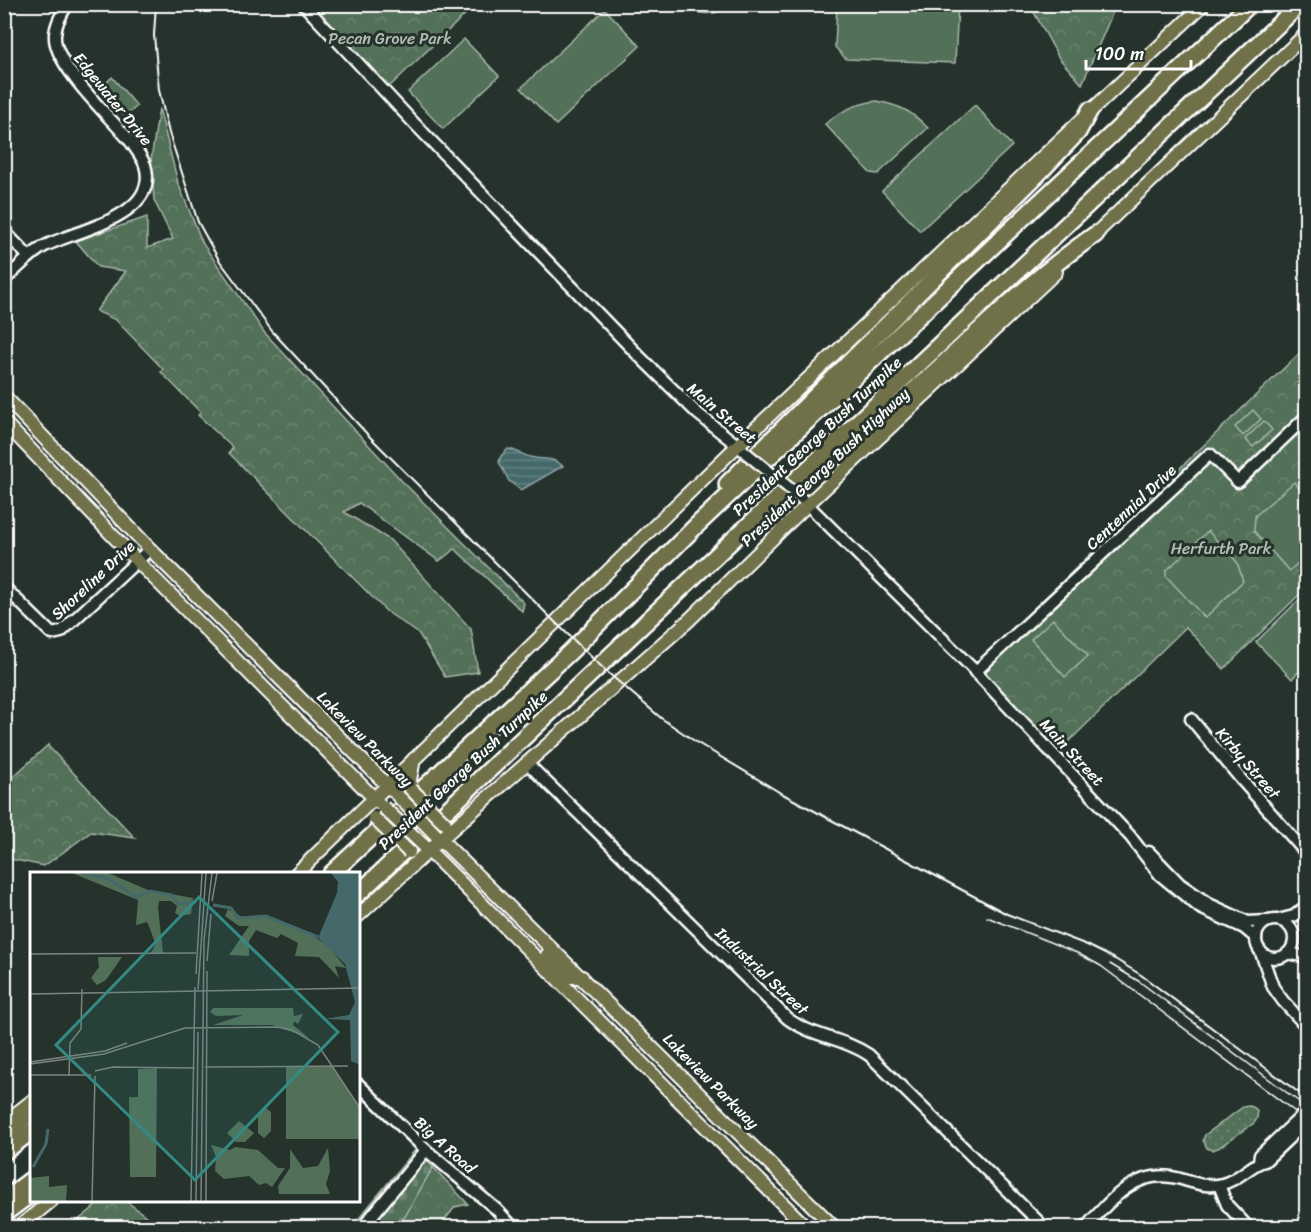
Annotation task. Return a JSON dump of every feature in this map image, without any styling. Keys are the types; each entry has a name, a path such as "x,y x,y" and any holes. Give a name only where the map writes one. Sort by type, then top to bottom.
{"highway":[{"name":"President George Bush Turnpike","path":"332,872 570,652 696,526 1250,4"},
{"name":"President George Bush Turnpike","path":"360,892 800,496 1299,4"},
{"path":"696,526 708,503 1035,177 1078,132 1090,110"},
{"path":"800,496 810,478 897,406 1016,296 1063,257 1096,234"},
{"path":"4,1134 30,1114"},
{"path":"4,1152 30,1132"},
{"path":"4,1200 30,1180"},
{"path":"4,1214 30,1194"}],"main road":[{"path":"297,872 347,824 379,802 392,789 414,759 742,449 1090,110 1204,4"},
{"name":"President George Bush Highway","path":"360,914 438,837 458,824 688,621 800,496 939,383 1306,34"},
{"name":"Lakeview Parkway","path":"4,396 150,549 438,837 835,1227"},
{"path":"4,422 255,680 807,1227"},
{"path":"255,680 268,667"},
{"path":"414,759 410,780 411,789 445,823 458,824"},
{"path":"347,824 366,816 374,818 408,852 410,864 397,880"},
{"path":"532,953 549,956 570,977 582,977"},
{"path":"639,1060 652,1047"},
{"path":"4,1123 30,1103"},
{"path":"774,1194 787,1180"},
{"path":"18,1227 49,1202"}],"street":[{"name":"Edgewater Drive","path":"4,280 29,257 66,237 105,223 126,212 137,202 145,183 145,165 139,154 72,73 59,53 55,39 61,15 68,4"},
{"name":"Main Street","path":"303,4 412,122 639,356 697,413 800,496 975,672 1130,836 1152,866 1185,898 1213,915 1244,928 1256,938"},
{"path":"4,231 29,257"},
{"name":"Centennial Drive","path":"975,672 1210,454 1238,482 1306,417"},
{"name":"Shoreline Drive","path":"4,586 52,634 61,632 150,549"},
{"name":"Kirby Street","path":"1191,719 1306,853"},
{"name":"Industrial Street","path":"527,763 788,1019 809,1032 847,1043 869,1055 1045,1227"},
{"name":"Main Street","path":"1130,836 1141,844 1180,884 1199,898 1248,922 1278,920"},
{"path":"1278,920 1294,916 1306,908"},
{"path":"1272,985 1276,966 1293,938 1297,923 1306,908"},
{"path":"1278,920 1288,925 1293,938 1306,950"},
{"path":"1267,921 1261,925 1256,938 1272,985 1306,1026"},
{"path":"1259,949 1269,956 1306,957"},
{"name":"Big A Road","path":"360,1086 426,1150 496,1209 509,1226"},
{"path":"1085,1227 1126,1187 1143,1179 1169,1177 1198,1185 1219,1185 1241,1177 1259,1161 1260,1155 1306,1112"},
{"path":"1259,1161 1265,1161 1306,1122"},
{"path":"362,1227 426,1150"},
{"path":"1219,1185 1227,1205 1248,1227"}],"green space":[{"path":"837,4 958,5 955,63 846,59 835,47"},
{"name":"Pecan Grove Park","path":"309,5 475,5 389,87"},
{"path":"680,5 733,5 707,14 693,12"},
{"path":"1030,5 1116,5 1082,84 1059,58"},
{"path":"605,9 640,46 556,125 521,88"},
{"path":"464,39 499,76 443,129 408,92"},
{"path":"112,77 137,106 125,117 100,89"},
{"path":"877,101 905,110 928,128 878,174 870,173 825,124 849,108"},
{"path":"975,105 1012,146 920,231 882,191"},
{"path":"159,108 178,183 203,244 264,332 402,481 524,603 522,611 455,549 439,561 359,503 344,512 390,540 471,629 478,672 445,677 419,634 386,611 229,453 233,448 198,415 201,413 161,372 163,369 116,320 96,311 126,271 98,267 76,241 147,217 147,248 173,239 154,200 151,160"},
{"name":"Herfurth Park","path":"1306,347 1306,588 1224,669 1186,627 1057,753 972,668"},
{"path":"1253,410 1261,419 1243,436 1235,427"},
{"path":"1264,421 1272,430 1253,447 1245,439"},
{"path":"1294,482 1306,496 1306,556 1289,571 1254,531 1255,516"},
{"path":"1208,531 1237,562 1243,581 1205,618 1166,576 1166,571"},
{"path":"1306,593 1306,664 1292,679 1256,642"},
{"path":"1053,619 1088,656 1065,677 1031,639"},
{"path":"48,745 135,838 91,832 44,866 5,858 5,784"},
{"path":"1249,1106 1257,1112 1254,1123 1218,1148 1212,1150 1207,1148 1203,1140 1205,1135 1243,1107"},
{"path":"415,1150 433,1167 399,1227 351,1228"},
{"path":"433,1167 468,1204 455,1207 439,1227 398,1228"},
{"path":"101,1202 127,1202 160,1227 70,1227"}],"water":[{"path":"508,449 530,457 550,459 563,466 521,490 509,481 499,462"}],"tram line":[{"path":"987,917 1077,953 1101,966 1306,1120"},
{"path":"1110,964 1140,982 1306,1107"}],"railway":[{"path":"156,4 154,35 159,90 169,133 198,222 219,260 272,331 369,436 606,671 661,718 779,792 1007,914 1087,945 1115,959 1141,975 1306,1098"}]}
